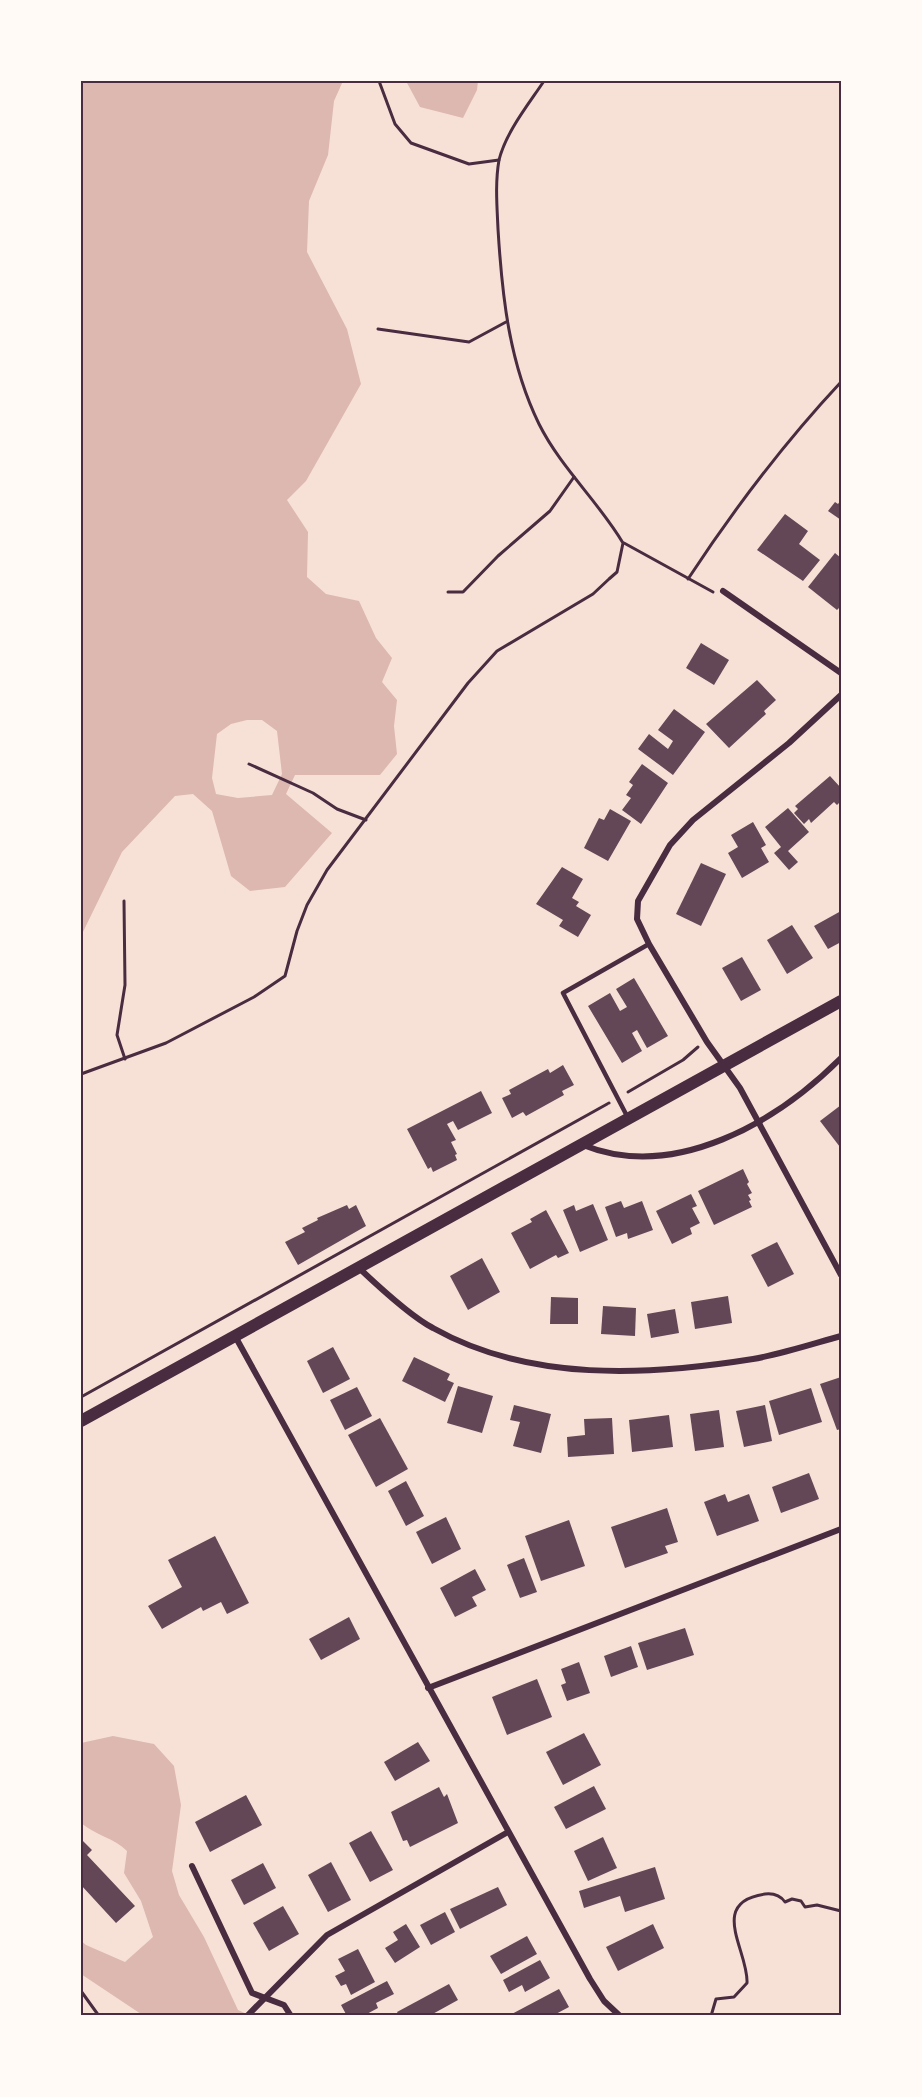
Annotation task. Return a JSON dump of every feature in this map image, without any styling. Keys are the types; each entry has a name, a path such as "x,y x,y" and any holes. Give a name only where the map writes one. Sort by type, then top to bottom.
{"main road":[{"path":"81,1420 841,1001"}],"street":[{"path":"723,591 841,673"},
{"path":"841,695 789,743 693,820 670,845 638,901 637,919 648,944 759,1122 841,1275"},
{"path":"583,1144 604,1153 626,1156 672,1155 695,1149 759,1122 780,1109 841,1058"},
{"path":"359,1268 431,1327 450,1337 469,1346 562,1368 617,1372 678,1368 755,1359 841,1336"},
{"path":"235,1336 590,1979 604,2001 620,2016"},
{"path":"428,1688 841,1529"},
{"path":"247,2016 327,1935 508,1832"},
{"path":"192,1866 252,1993 284,2005 291,2016"}],"lane":[{"path":"629,1119 563,993 648,944"}],"path":[{"path":"379,81 394,124 411,143 469,164 500,160"},
{"path":"544,81 521,115 500,160 497,199 506,322 538,422 574,477 611,522 623,543 710,592 723,591"},
{"path":"378,329 469,342 506,322"},
{"path":"688,579 729,516 808,418 841,382"},
{"path":"448,592 463,592 498,556 550,511 574,477"},
{"path":"81,1074 166,1043 254,997 285,976 297,931 307,905 327,870 468,683 497,651 593,594 617,572 623,543"},
{"path":"249,764 313,793 337,809 366,820"},
{"path":"123,901 125,985 117,1035 125,1059"},
{"path":"81,1397 618,1098 683,1060 693,1050"},
{"path":"711,2016 716,1999 734,1996 747,1983 747,1968 733,1924 734,1915 743,1903 763,1894 773,1893 781,1896 785,1902 792,1899 801,1901 805,1907 817,1905 841,1911"},
{"path":"81,1991 99,2016"}],"shaded area":[{"path":"81,81 343,81 334,101 328,155 309,201 307,252 347,329 361,384 306,481 287,500 308,532 307,577 326,594 359,601 376,638 392,658 382,682 397,700 394,726 397,754 380,775 295,775 286,794 332,833 285,887 250,891 231,876 212,811 193,794 175,796 122,852 81,936","holes":["247,720 262,720 277,731 282,774 272,795 238,798 216,794 212,778 217,734 231,724"]},
{"path":"406,81 478,81 477,90 463,118 420,107"},
{"path":"113,1736 154,1744 174,1766 181,1805 172,1871 179,1895 204,1937 238,2010 251,2016 144,2016 81,1974 81,1941 125,1962 153,1937 141,1901 124,1873 127,1851 81,1823 81,1743"}],"building":[{"path":"841,500 841,520 828,511 835,502 838,504"},
{"path":"785,514 808,531 799,544 820,560 803,581 757,550"},
{"path":"835,553 841,558 841,606 837,610 808,587"},
{"path":"701,643 729,660 714,685 686,668"},
{"path":"757,680 776,700 764,711 766,714 729,748 706,724"},
{"path":"674,709 705,732 673,775 638,749 649,734 668,749 673,741 658,730"},
{"path":"642,764 668,783 641,824 622,810 631,798 626,795 633,785 629,782"},
{"path":"830,776 841,788 841,801 837,805 834,802 811,823 809,819 804,824 794,813 798,809 795,806"},
{"path":"788,808 809,832 788,851 798,862 789,870 774,853 781,847 765,827"},
{"path":"610,809 631,821 608,861 584,848 599,818 604,820"},
{"path":"753,822 766,845 761,848 769,862 742,878 728,853 738,847 731,835"},
{"path":"701,863 726,874 701,926 676,914"},
{"path":"562,867 583,879 572,898 579,902 576,906 591,915 578,937 559,926 563,920 536,904"},
{"path":"841,911 841,942 828,949 814,926"},
{"path":"792,925 813,958 787,974 767,940"},
{"path":"742,957 761,990 741,1001 722,968"},
{"path":"634,978 668,1036 647,1048 637,1030 632,1033 642,1051 622,1063 588,1006 610,993 620,1011 627,1007 616,989"},
{"path":"563,1065 574,1085 562,1091 564,1095 526,1116 523,1112 512,1118 502,1098 511,1094 509,1090 548,1069 550,1073"},
{"path":"481,1091 492,1113 458,1130 453,1121 447,1124 456,1140 451,1142 457,1154 455,1155 457,1160 433,1172 431,1167 428,1169 407,1129"},
{"path":"841,1105 841,1146 840,1147 820,1121"},
{"path":"743,1169 752,1193 748,1195 752,1207 714,1225 698,1191"},
{"path":"691,1194 697,1206 692,1208 700,1223 690,1228 692,1234 672,1244 656,1211"},
{"path":"621,1201 624,1208 642,1201 653,1230 628,1239 627,1233 616,1237 605,1207"},
{"path":"593,1204 608,1240 580,1252 563,1210 574,1205 576,1211"},
{"path":"347,1205 349,1209 356,1205 366,1226 298,1265 285,1242 305,1232 302,1228 318,1220 317,1218"},
{"path":"546,1210 569,1253 558,1258 556,1255 530,1269 511,1233 532,1222 530,1219"},
{"path":"777,1242 794,1274 768,1287 751,1255"},
{"path":"482,1258 500,1292 468,1310 450,1276"},
{"path":"728,1296 732,1323 695,1329 691,1302"},
{"path":"551,1297 578,1298 578,1324 550,1324"},
{"path":"603,1306 636,1308 635,1336 601,1334"},
{"path":"675,1309 679,1333 651,1338 647,1314"},
{"path":"333,1347 350,1379 323,1393 307,1361"},
{"path":"414,1357 450,1374 447,1380 454,1383 445,1402 402,1381"},
{"path":"841,1377 841,1429 837,1430 820,1384"},
{"path":"458,1386 493,1396 482,1433 447,1423"},
{"path":"357,1387 372,1416 345,1430 330,1400"},
{"path":"811,1388 822,1422 779,1435 769,1401"},
{"path":"514,1405 551,1414 541,1453 513,1446 520,1422 510,1420"},
{"path":"765,1405 772,1441 744,1447 736,1411"},
{"path":"719,1410 724,1447 695,1451 690,1414"},
{"path":"669,1415 673,1447 632,1452 629,1420"},
{"path":"380,1418 408,1469 376,1487 348,1435"},
{"path":"612,1418 614,1454 568,1457 567,1437 585,1435 584,1419"},
{"path":"809,1473 819,1499 781,1513 772,1487"},
{"path":"406,1481 424,1516 406,1526 388,1491"},
{"path":"725,1494 728,1502 749,1494 759,1521 717,1536 704,1502"},
{"path":"667,1508 678,1542 665,1546 668,1553 625,1568 611,1527"},
{"path":"446,1517 461,1549 432,1564 416,1532"},
{"path":"569,1520 585,1566 541,1581 525,1536"},
{"path":"215,1536 249,1603 227,1614 221,1602 203,1611 201,1607 162,1629 148,1606 182,1587 168,1560"},
{"path":"524,1558 537,1592 520,1598 507,1565"},
{"path":"475,1569 486,1590 472,1597 477,1606 455,1617 440,1588"},
{"path":"349,1617 360,1639 321,1660 309,1639"},
{"path":"685,1628 694,1655 647,1670 638,1643"},
{"path":"631,1646 638,1667 611,1677 604,1656"},
{"path":"579,1662 590,1693 567,1701 561,1685 566,1683 561,1669"},
{"path":"537,1679 552,1717 507,1735 492,1697"},
{"path":"584,1733 601,1765 563,1785 546,1752"},
{"path":"418,1742 430,1761 395,1781 384,1762"},
{"path":"594,1786 606,1809 566,1829 554,1807"},
{"path":"439,1787 444,1797 447,1794 458,1823 410,1847 407,1840 403,1841 391,1812"},
{"path":"246,1795 262,1825 210,1852 195,1822"},
{"path":"371,1831 393,1870 370,1882 349,1843"},
{"path":"603,1837 617,1868 588,1881 574,1851"},
{"path":"81,1839 92,1850 87,1855 135,1906 116,1923 81,1885"},
{"path":"331,1862 351,1900 328,1912 308,1875"},
{"path":"263,1863 276,1888 244,1905 231,1880"},
{"path":"655,1867 665,1899 625,1912 620,1896 584,1908 579,1891"},
{"path":"498,1887 507,1905 460,1929 450,1909"},
{"path":"283,1906 299,1934 269,1951 253,1923"},
{"path":"445,1912 455,1932 431,1945 420,1925"},
{"path":"406,1924 420,1947 395,1963 385,1948 398,1940 393,1932"},
{"path":"653,1924 664,1948 618,1971 606,1947"},
{"path":"527,1936 537,1954 501,1974 490,1956"},
{"path":"358,1949 375,1982 351,1995 346,1984 341,1986 335,1976 345,1971 338,1959"},
{"path":"540,1960 550,1978 525,1992 522,1985 509,1992 503,1980"},
{"path":"387,1981 394,1994 376,2003 378,2008 363,2016 347,2016 341,2005"},
{"path":"449,1984 458,2000 429,2016 399,2016 397,2012"},
{"path":"559,1989 569,2007 552,2016 508,2016"}]}
